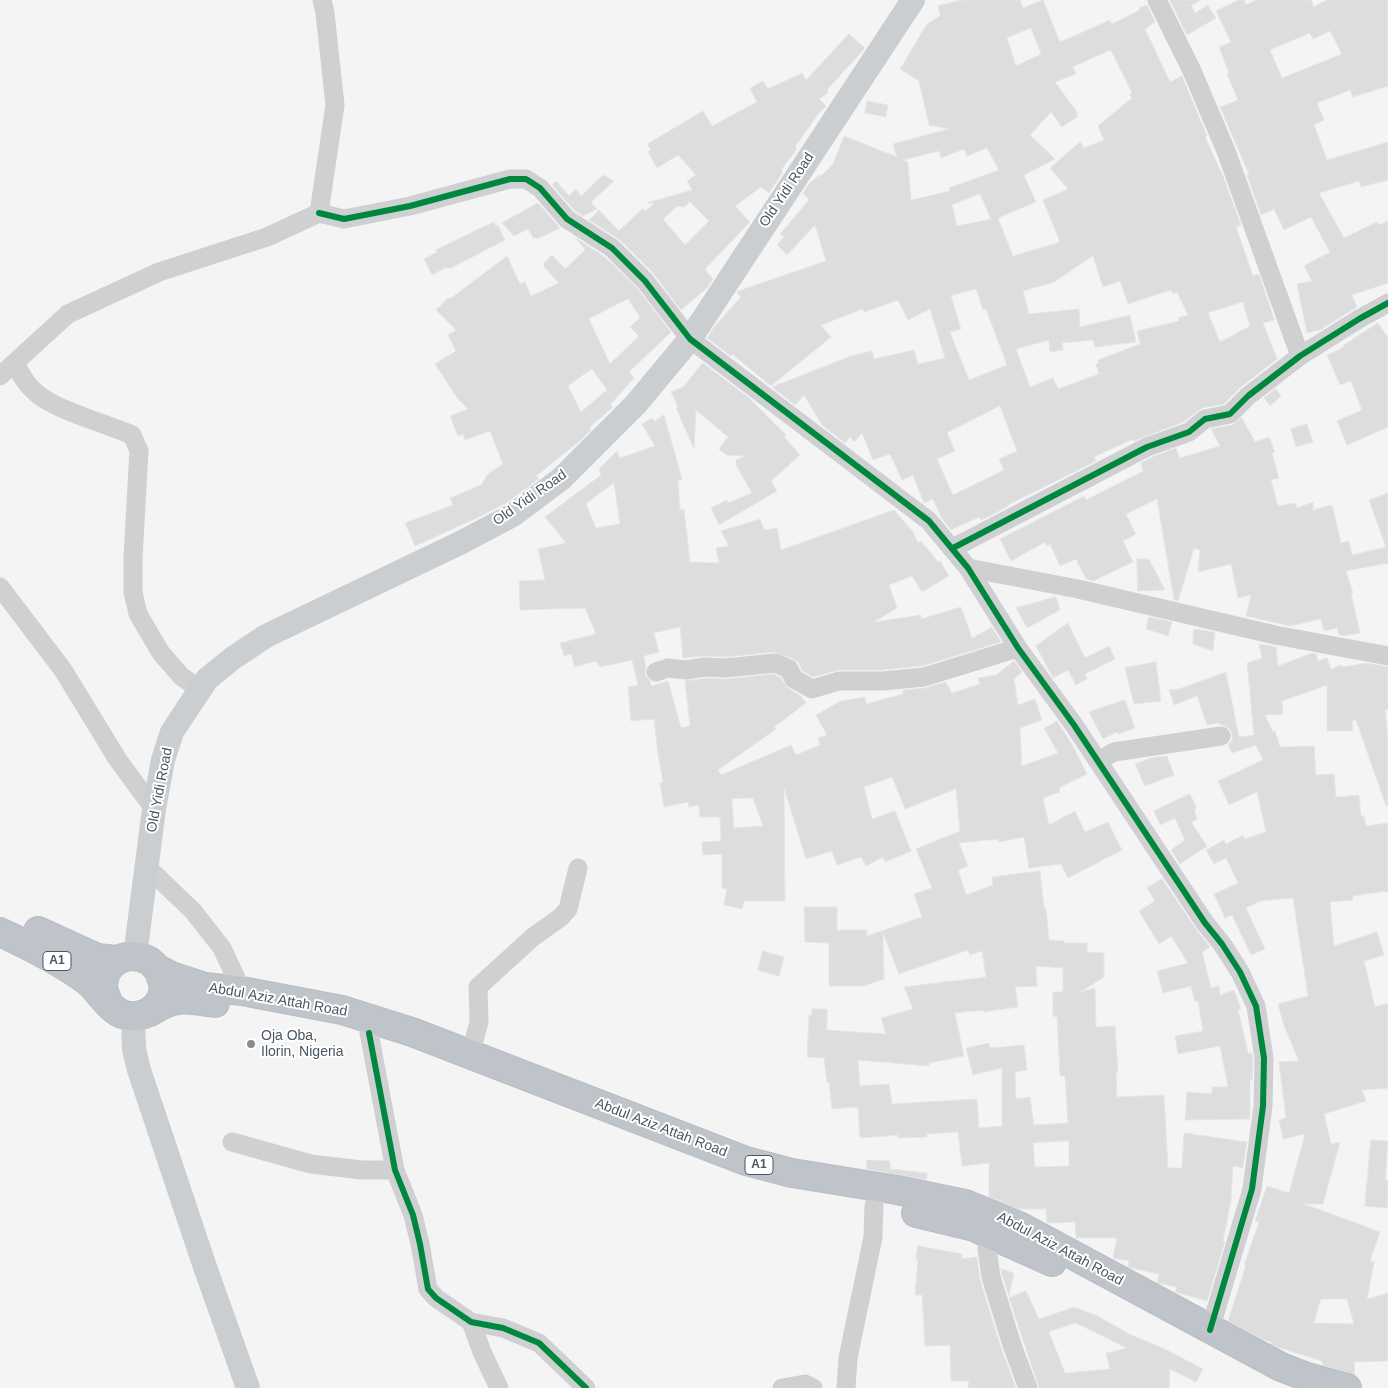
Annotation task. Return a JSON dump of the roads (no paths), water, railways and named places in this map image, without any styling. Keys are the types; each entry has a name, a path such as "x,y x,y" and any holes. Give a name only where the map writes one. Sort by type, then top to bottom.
{"highway":[{"name":"A1","path":"0,915 97,958 126,958"},
{"name":"A1","path":"0,932 76,973 89,982 107,1000"},
{"path":"126,958 145,958 158,969 164,984 158,1004 141,1014 122,1014 113,1008 107,1000 103,987 105,977 110,968 126,958"},
{"name":"Abdul Aziz Attah Road","path":"158,969 171,976 205,987 242,991 342,1010 412,1032 746,1161 792,1173 858,1197 974,1227 1042,1257 1083,1278 1285,1388"},
{"name":"Abdul Aziz Attah Road","path":"141,1014 170,1000 181,998 304,1016 340,1024 423,1053 721,1171 766,1186 800,1194 858,1197 897,1190 965,1204 1021,1226 1281,1367 1307,1377 1347,1388"}],"main road":[{"name":"Old Yidi Road","path":"126,958 147,867 154,809 163,760 172,732 207,679 266,636 462,542 512,515 561,479 636,404 690,339 913,0"},
{"path":"141,1014 134,1049 139,1070 248,1388"}],"street":[{"path":"319,213 335,105 322,0"},
{"path":"1158,0 1192,71 1226,151 1300,356"},
{"path":"0,376 68,314 159,272 266,237 319,213 344,219 353,218 410,206 510,179 526,179 540,188 567,218 612,248 645,280 690,339 816,433 929,521 968,568 1018,648 1098,761 1205,923 1240,972 1256,1006 1264,1058 1263,1106 1252,1189 1210,1330"},
{"path":"953,548 1147,447 1189,432 1205,418 1230,414 1248,396 1300,356 1388,303"},
{"path":"15,363 22,378 34,392 56,405 132,436 139,451 132,557 133,592 138,614 160,653 181,676 200,690"},
{"path":"968,568 1078,589 1275,635 1388,656"},
{"path":"0,587 63,670 118,760 154,809"},
{"path":"656,672 668,668 686,670 705,667 725,668 775,663 789,669 794,679 812,689 839,681 882,681 924,677 1018,648"},
{"path":"1098,761 1114,752 1221,736"},
{"path":"147,867 193,911 222,948 242,991"},
{"path":"470,1055 479,1022 478,987 568,909 578,868"},
{"path":"369,1033 395,1170 413,1215 428,1289 436,1298 471,1322 503,1328 539,1343 586,1388"},
{"path":"232,1142 311,1164 362,1170 395,1170"},
{"path":"846,1388 848,1358 873,1237 858,1197"},
{"path":"991,1236 987,1248 991,1277 1012,1345 1028,1388"},
{"path":"471,1322 482,1352 499,1388"},
{"path":"782,1388 805,1384 813,1388"}],"place":[{"name":"Oja Oba, Ilorin, Nigeria","path":"251,1044"}]}
